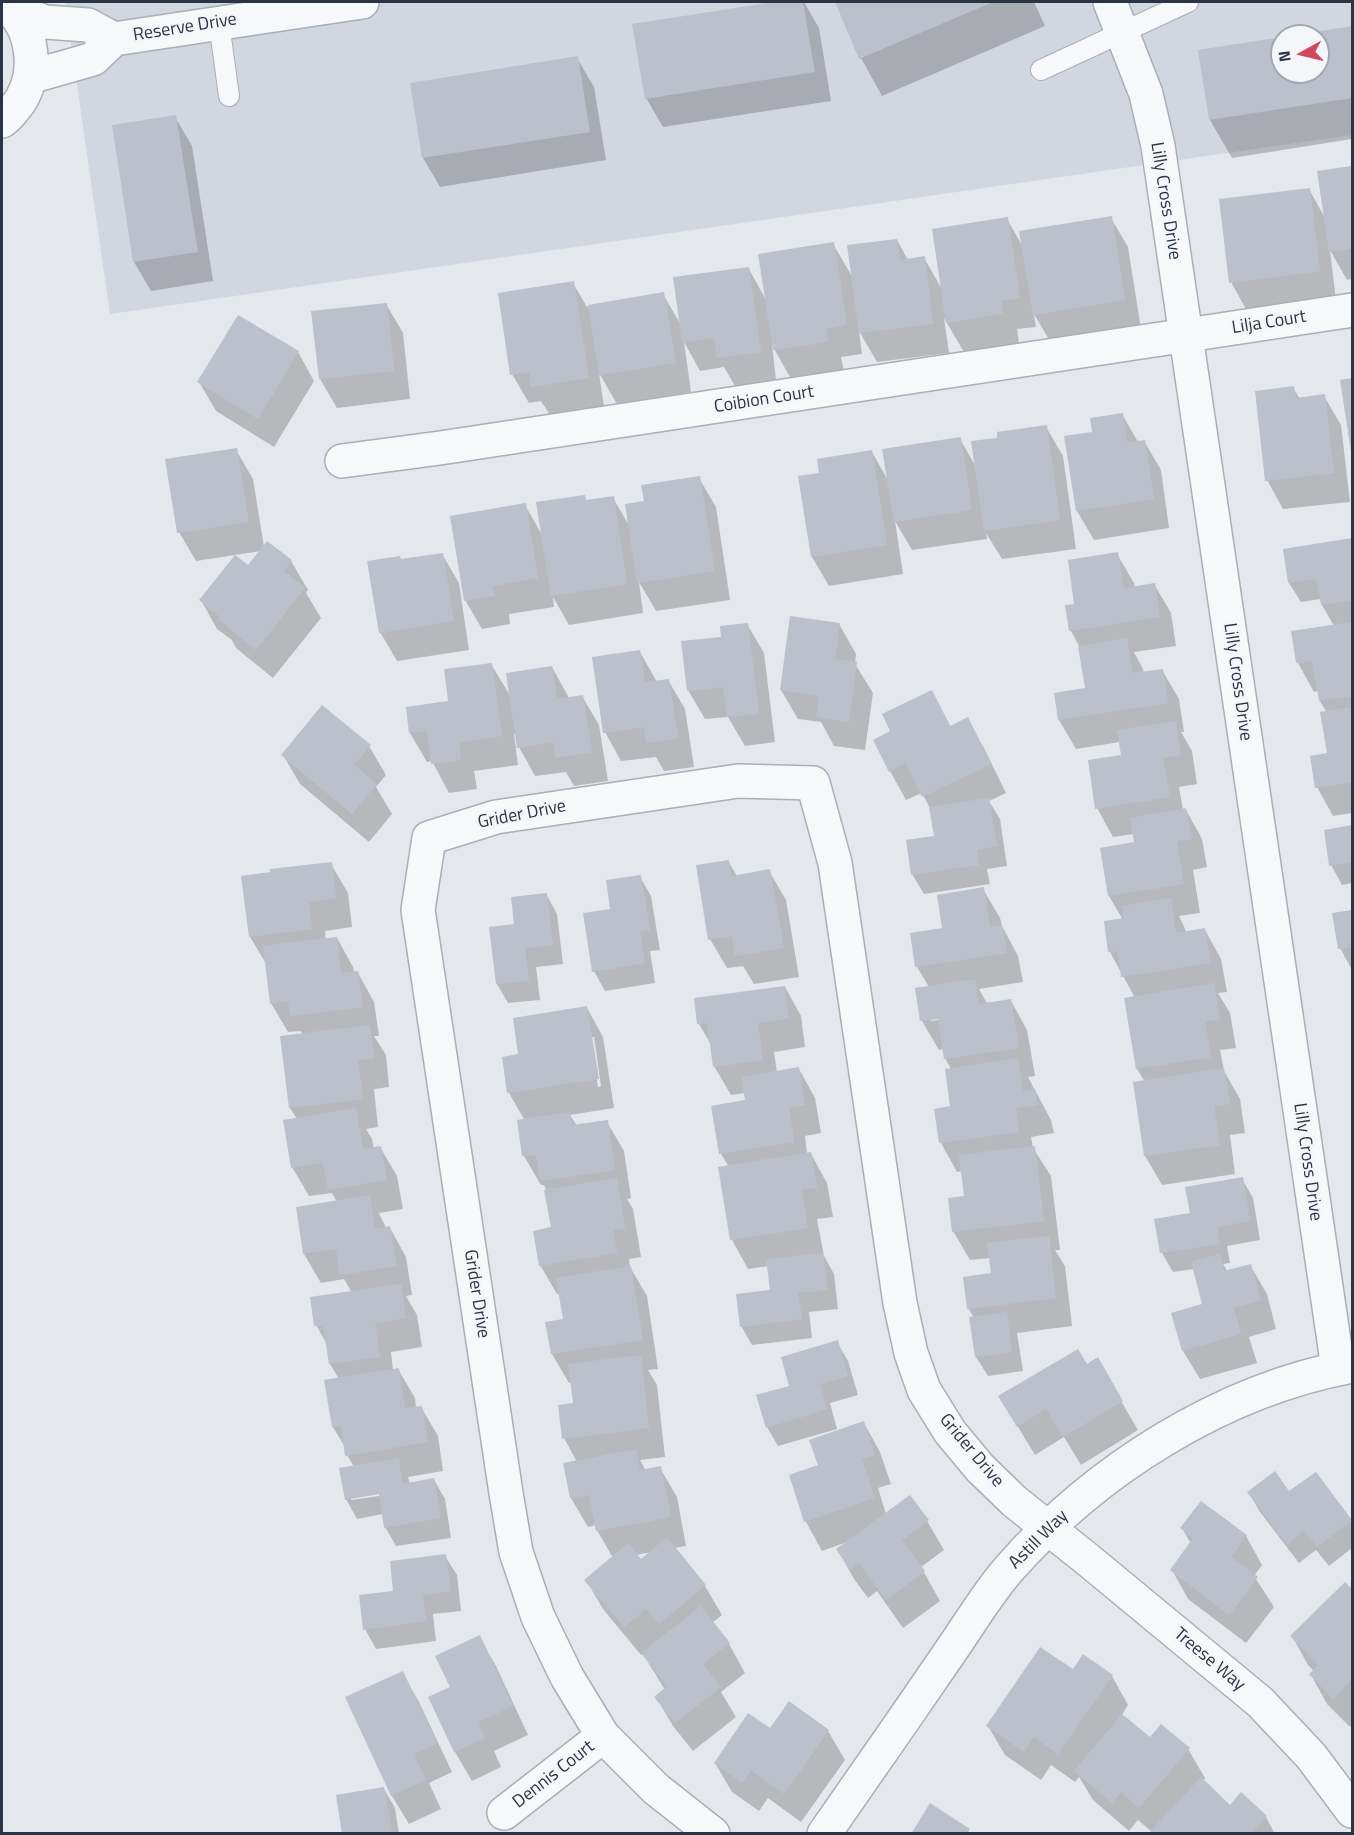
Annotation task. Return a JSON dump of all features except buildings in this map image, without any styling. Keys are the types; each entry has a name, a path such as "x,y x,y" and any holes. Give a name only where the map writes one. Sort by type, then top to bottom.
{"street":[{"name":"Reserve Drive","path":"30,77 93,59 114,39 362,2"},
{"name":"Lilly Cross Drive","path":"1110,2 1146,94 1158,146 1345,1367"},
{"name":"Reserve Drive","path":"6,5 45,22 88,25 114,39"},
{"path":"2,121 21,100 30,77 31,52 24,28 6,5"},
{"name":"Lilja Court","path":"1186,336 1353,310"},
{"name":"Coibion Court","path":"342,461 464,445 1186,336"},
{"name":"Grider Drive","path":"713,1833 656,1789 603,1736 567,1677 538,1617 516,1552 418,910 429,838 496,817 738,781 813,783 835,863 900,1303 911,1353 924,1390 950,1432 980,1468 1014,1501 1047,1528"},
{"name":"Astill Way","path":"824,1833 1007,1571 1047,1528 1118,1468 1177,1431 1233,1403 1285,1382 1345,1367"},
{"name":"Treese Way","path":"1047,1528 1260,1702 1311,1756 1353,1811"},
{"name":"Dennis Court","path":"504,1813 603,1736"}],"lane":[{"path":"1041,70 1188,2"},
{"path":"219,23 229,96"}],"shaded area":[{"path":"65,2 1352,2 1352,135 110,314"}]}
